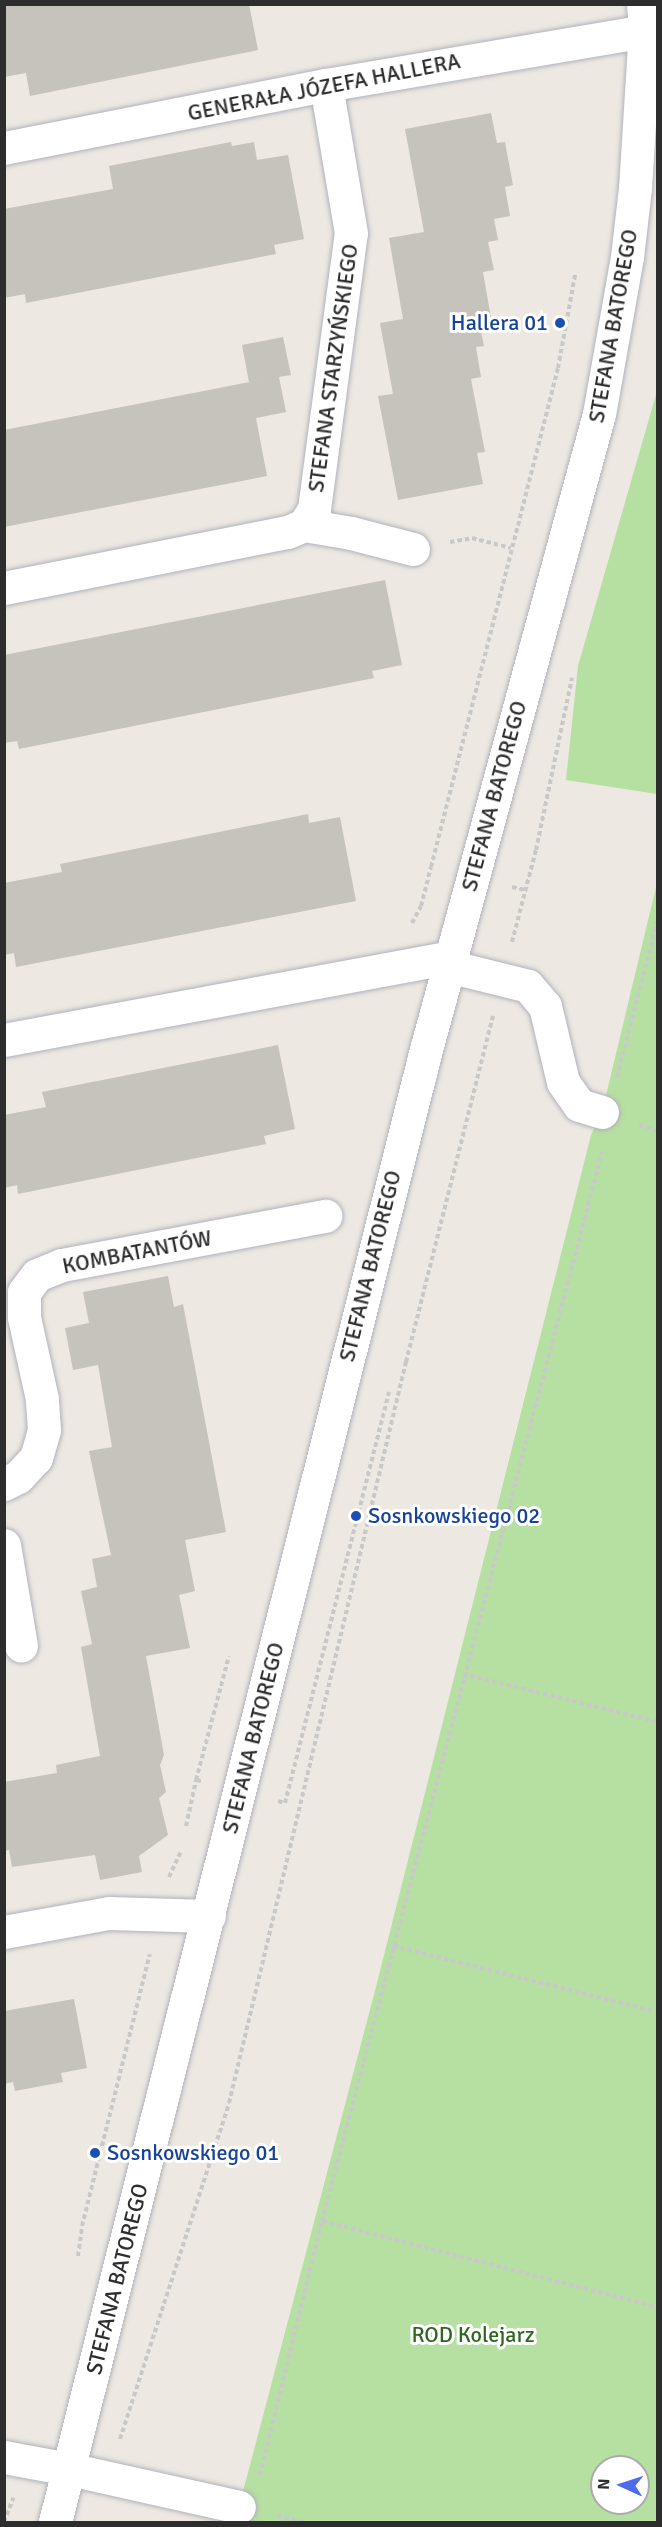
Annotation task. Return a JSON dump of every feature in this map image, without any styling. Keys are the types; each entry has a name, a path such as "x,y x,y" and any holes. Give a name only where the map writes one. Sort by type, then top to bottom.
{"street":[{"name":"GENERAŁA JÓZEFA HALLERA","path":"4,148 326,85 644,18"},
{"name":"STEFANA BATOREGO","path":"55,2523 209,1916 310,1505 449,962 599,414 627,257 635,188 644,18"},
{"name":"STEFANA STARZYŃSKIEGO","path":"303,525 314,509 351,233 326,85"},
{"path":"4,588 288,532 303,525 351,533 413,549"},
{"path":"4,1040 449,962 528,986 545,1006 562,1082 579,1106 608,1098"},
{"name":"KOMBATANTÓW","path":"4,1484 18,1477 36,1458 44,1430 42,1399 24,1317 24,1292 37,1275 62,1265 325,1216"},
{"path":"4,1545 21,1646"},
{"path":"4,1932 109,1913 209,1916"},
{"path":"4,2457 108,2478 248,2497"}],"path":[{"path":"413,549 472,538 511,548"},
{"path":"108,2478 229,2103 404,1374 536,850 572,676"},
{"path":"608,1098 657,918"},
{"path":"248,2497 603,1149"},
{"path":"463,1674 657,1722"},
{"path":"393,1946 657,2012"},
{"path":"321,2221 657,2307"}],"green space":[{"path":"657,391 658,794 566,780 578,666"},
{"name":"ROD Kolejarz","path":"657,883 657,2522 235,2522 376,1987 591,1135 602,1112"}],"building":[{"path":"4,4 249,4 258,50 30,96 26,73 4,77"},
{"path":"491,113 497,143 505,142 513,185 505,187 510,216 494,219 498,240 488,242 494,270 483,272 492,324 480,327 484,346 476,347 481,377 471,379 485,452 477,453 483,484 398,500 378,396 393,394 380,323 403,319 389,238 424,232 405,129"},
{"path":"231,142 232,146 254,142 257,160 288,155 304,239 274,245 276,254 26,303 25,294 4,298 4,209 113,189 109,166"},
{"path":"283,337 291,375 279,377 286,412 256,418 267,476 4,527 4,430 260,380 249,382 242,345"},
{"path":"385,580 402,665 372,671 374,678 19,749 17,741 4,743 4,655"},
{"path":"308,814 309,823 340,817 356,901 16,967 14,953 4,955 4,883 62,872 60,864"},
{"path":"278,1045 295,1129 264,1136 266,1144 18,1194 17,1185 4,1188 4,1115 46,1107 42,1092"},
{"path":"168,1276 174,1307 183,1304 226,1532 185,1540 195,1591 179,1595 190,1648 146,1656 164,1755 160,1765 166,1792 159,1798 168,1835 139,1856 142,1872 100,1880 95,1855 12,1867 9,1850 4,1851 4,1782 57,1773 56,1765 100,1756 81,1647 92,1644 81,1591 97,1587 92,1559 111,1555 89,1451 112,1447 98,1365 73,1370 65,1328 89,1323 83,1292"},
{"path":"74,1999 87,2068 61,2073 63,2082 15,2091 13,2082 4,2084 4,2011"}],"place":[{"name":"Hallera 01","path":"560,323"},
{"name":"Sosnkowskiego 02","path":"356,1516"},
{"name":"Sosnkowskiego 01","path":"95,2153"}]}
